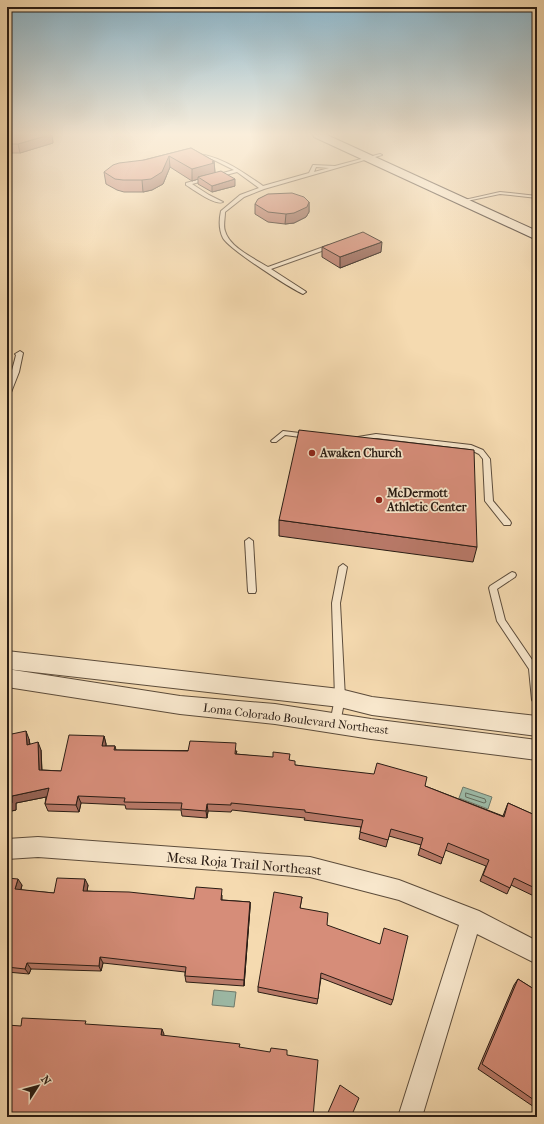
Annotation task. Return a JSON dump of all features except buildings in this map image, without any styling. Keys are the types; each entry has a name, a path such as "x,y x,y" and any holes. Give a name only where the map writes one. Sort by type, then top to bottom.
{"main road":[{"path":"435,187 537,236"},
{"path":"449,187 537,226"}],"street":[{"name":"Loma Colorado Boulevard Northeast","path":"7,660 340,698 387,708 537,726"},
{"name":"Loma Colorado Boulevard Northeast","path":"7,678 180,705 275,714 335,724 537,750"},
{"name":"Mesa Roja Trail Northeast","path":"7,849 38,847 310,867 399,890 471,919 537,953"},
{"path":"410,1117 471,919"}],"lane":[{"path":"193,187 207,196 221,202"},
{"path":"262,188 242,196 223,212 222,230 226,239 239,251 303,292"},
{"path":"462,201 503,193 537,197"},
{"path":"267,269 337,244"},
{"path":"7,394 16,372 20,353 18,354"},
{"path":"7,373 16,372"},
{"path":"274,441 283,433 314,436"},
{"path":"353,440 376,436 471,447 481,452 486,459 489,501 507,523"},
{"path":"249,541 252,591"},
{"path":"335,724 340,698 336,603 343,567"},
{"path":"512,575 493,588 501,620 533,668 537,700"}],"water":[{"path":"463,787 492,797 488,809 459,798"},
{"path":"214,990 236,992 234,1007 212,1005"}],"place":[{"name":"Awaken Church","path":"312,453"},
{"name":"McDermott Athletic Center","path":"379,500"}]}
